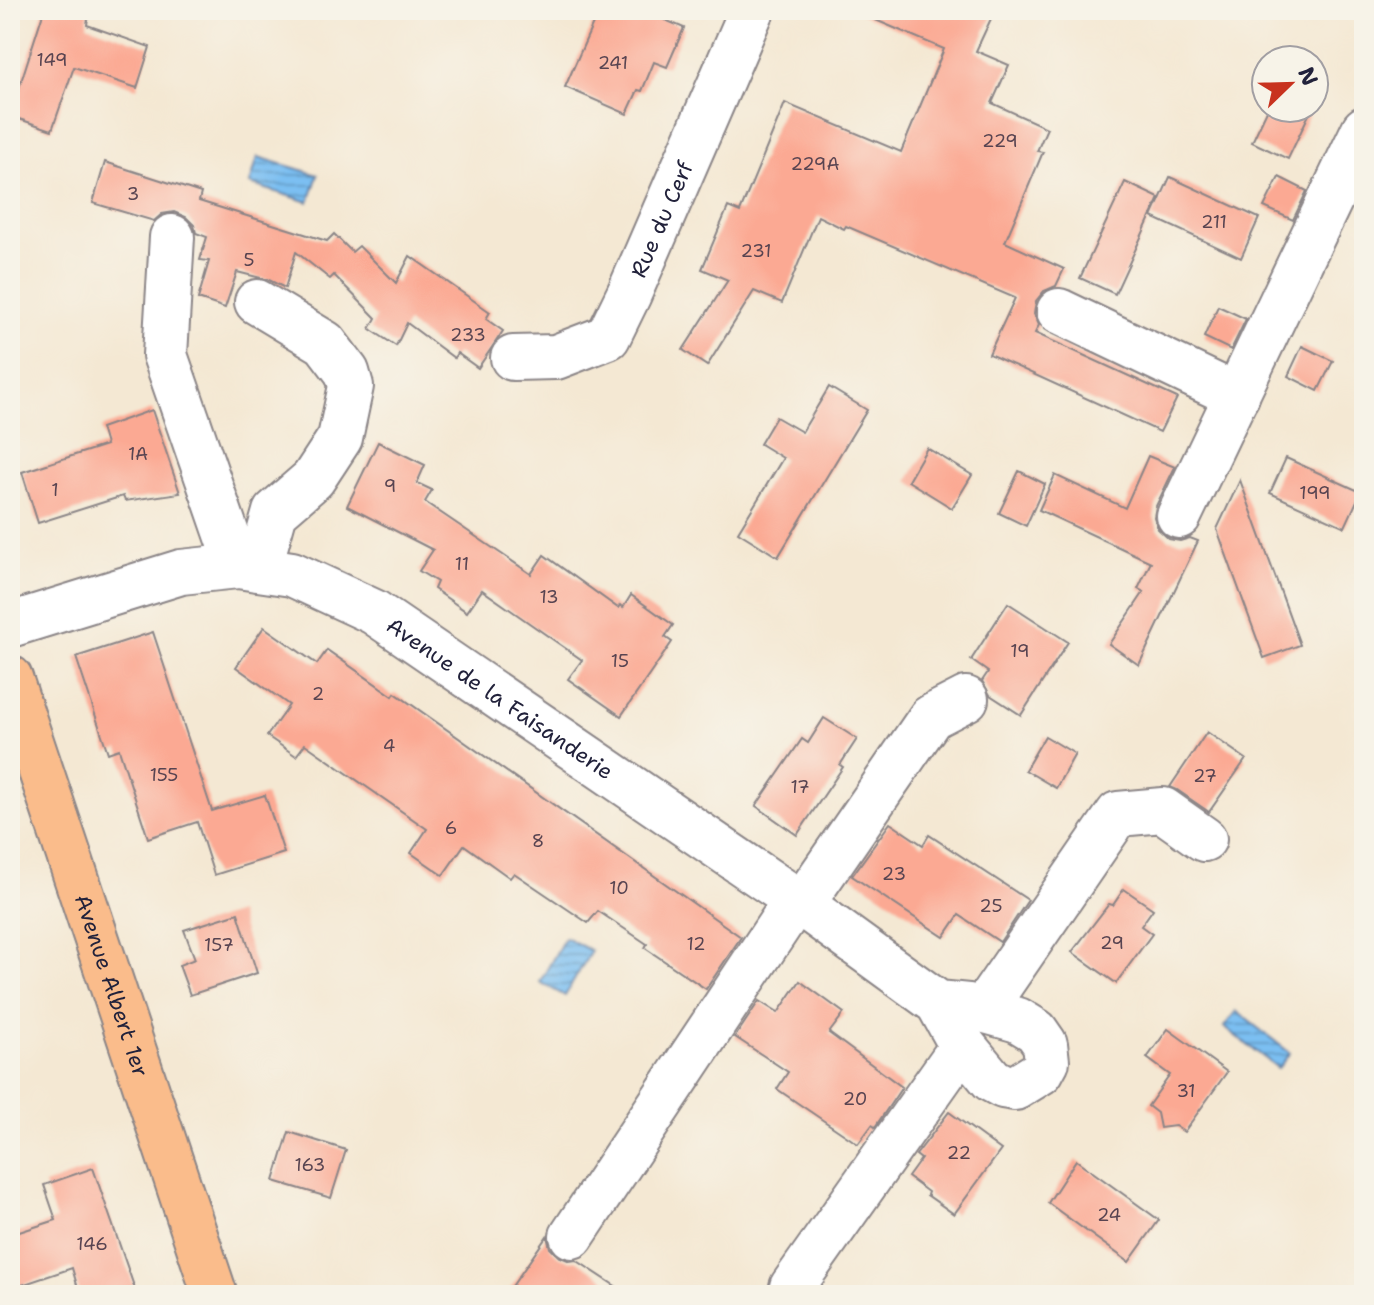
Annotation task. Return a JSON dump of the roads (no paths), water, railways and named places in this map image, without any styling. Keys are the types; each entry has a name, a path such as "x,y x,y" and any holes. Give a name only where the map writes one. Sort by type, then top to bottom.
{"main road":[{"name":"Avenue Albert 1er","path":"10,678 215,1295"}],"street":[{"name":"Rue du Cerf","path":"513,358 556,357 608,337 752,10"},
{"path":"1179,516 1364,129"},
{"path":"172,237 165,355 249,568"},
{"path":"249,568 275,512 313,479 340,438 351,386 347,372 325,343 257,302"},
{"path":"1059,311 1237,396"},
{"name":"Avenue de la Faisanderie","path":"10,625 181,572 249,568 292,574 374,612 799,902 973,1028"},
{"path":"572,1236 799,902 931,717 966,699"},
{"path":"792,1287 1118,814 1163,810 1204,839"}],"water":[{"path":"258,157 318,175 309,202 250,184"},
{"path":"565,937 591,951 565,996 540,982"},
{"path":"1236,1011 1290,1053 1278,1068 1224,1027"}]}
